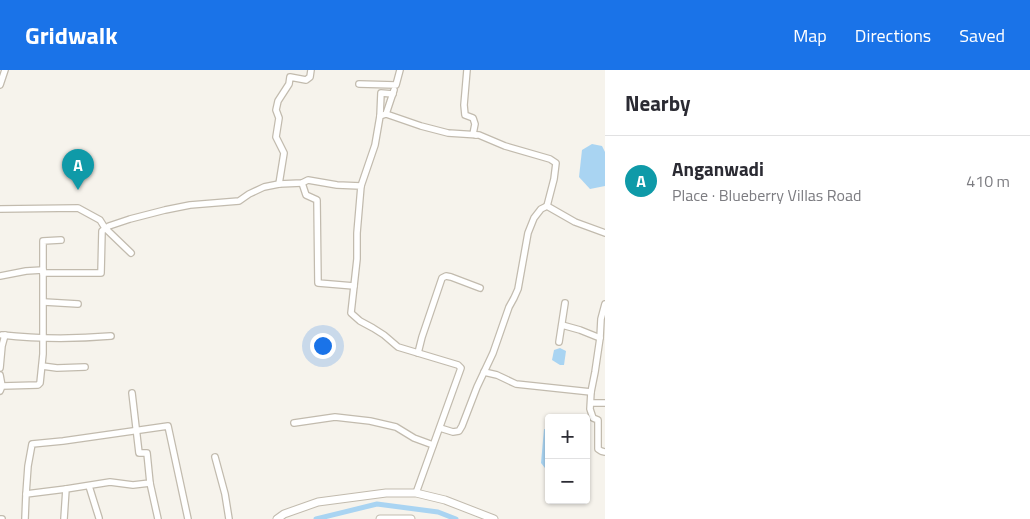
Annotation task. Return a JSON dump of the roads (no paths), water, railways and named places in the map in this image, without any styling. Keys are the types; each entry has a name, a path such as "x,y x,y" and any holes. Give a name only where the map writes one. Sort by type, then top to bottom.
{"street":[{"path":"0,85 5,70"},
{"path":"279,184 284,153 276,138 279,118 276,110 278,101 289,84 290,78 306,80 310,78 311,70"},
{"path":"400,70 393,94 383,115 361,186 357,258 351,313 360,321 384,335 398,347 458,365 461,368 416,493"},
{"path":"440,428 459,432 462,426 493,353 509,307 518,289 528,234 534,218 541,209 547,206 556,163 550,159 505,146 473,134 475,124 473,118 465,115 464,105 467,70"},
{"path":"359,84 396,85"},
{"path":"383,115 381,93 393,94"},
{"path":"383,115 448,133 479,135"},
{"path":"0,276 26,271 101,272 102,231 105,228 165,210 190,205 238,202 264,187 302,183 308,180 337,185 361,186"},
{"path":"302,183 306,195 317,200 318,283 354,286"},
{"path":"547,206 575,222 605,233"},
{"path":"0,209 78,208 100,220 105,228 131,253"},
{"path":"0,375 1,389 38,385 40,383 44,302 43,241 61,240"},
{"path":"418,353 442,278 446,276 451,277 480,288"},
{"path":"44,302 78,304"},
{"path":"559,342 565,303"},
{"path":"605,304 601,319 590,403 592,418 598,420 598,449 605,452"},
{"path":"562,325 600,338"},
{"path":"0,368 4,335 43,338 111,336"},
{"path":"42,366 57,368 84,367"},
{"path":"484,372 497,375 516,384 591,392"},
{"path":"132,393 139,452 147,453 150,483 158,519"},
{"path":"590,403 605,403"},
{"path":"294,423 338,417 370,421 396,427 414,438 433,445"},
{"path":"25,519 28,466 32,444 168,426 188,519"},
{"path":"215,457 225,494 229,519"},
{"path":"26,494 110,482 133,485 150,483"},
{"path":"89,486 99,518"},
{"path":"64,519 66,489"},
{"path":"277,519 284,514 318,502 386,493 416,493 445,500 494,519"},
{"path":"380,519 411,519"}],"water":[{"path":"592,144 602,146 605,152 605,186 590,189 579,177 582,150"},
{"path":"560,348 566,351 564,365 560,365 552,360 554,350"},
{"path":"544,429 545,468 541,463"}],"waterway":[{"path":"316,519 377,504 438,512 456,519"}],"place":[{"name":"Anganwadi","path":"78,190"}]}
